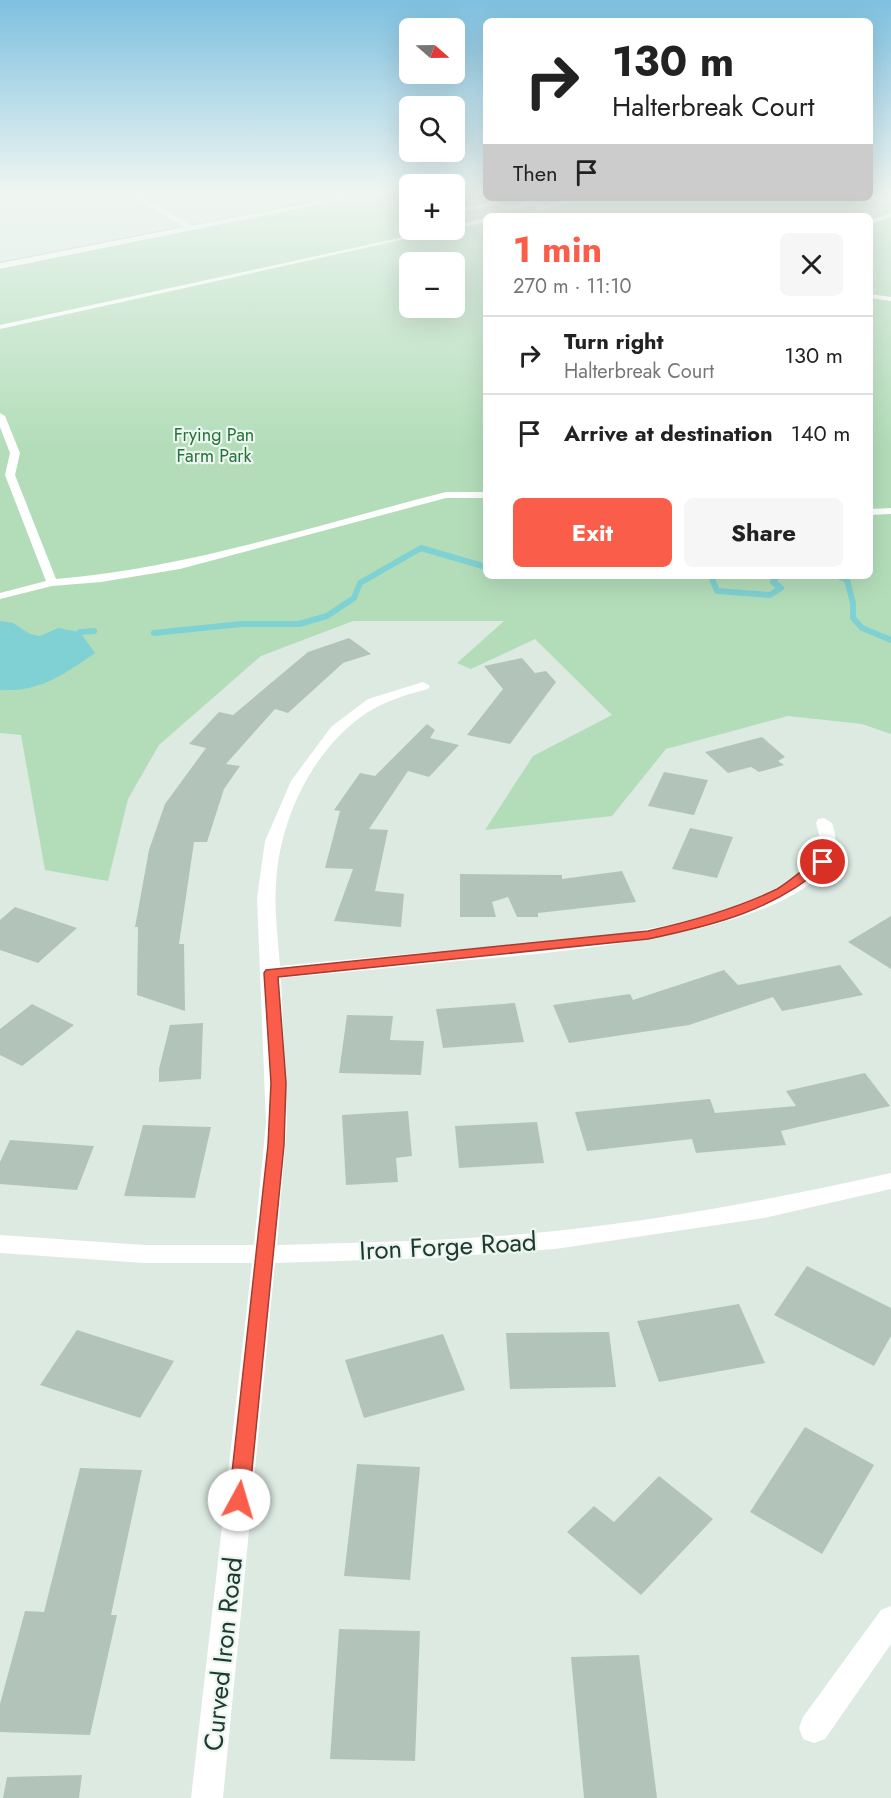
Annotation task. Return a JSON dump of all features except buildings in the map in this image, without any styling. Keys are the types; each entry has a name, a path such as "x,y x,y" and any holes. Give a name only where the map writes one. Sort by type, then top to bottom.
{"street":[{"name":"Curved Iron Road","path":"207,1798 276,1145 279,1083 266,901 270,855 282,813 303,774 328,739 359,710 387,695 423,686"},
{"path":"271,973 612,940 699,924 760,902 797,884 812,872 823,862 828,849 828,836 824,823"},
{"name":"Iron Forge Road","path":"0,1244 144,1254 265,1254 432,1249 555,1240 764,1210 891,1182"},
{"path":"814,1728 891,1620"}],"lane":[{"path":"0,327 224,278"},
{"path":"873,296 891,299"},
{"path":"0,416 15,453 10,474 15,491 52,583"},
{"path":"0,596 52,583 101,579 180,566 446,495 483,495"},
{"path":"873,512 891,511"}],"green space":[{"name":"Frying Pan Farm Park","path":"0,278 399,278 399,318 465,318 465,278 483,278 483,579 873,579 873,278 891,278 891,734 862,724 788,716 666,749 612,816 485,830 533,756 612,715 535,639 471,669 457,663 504,621 353,621 261,656 159,745 128,799 108,881 45,870 21,735 0,733"}],"water":[{"path":"0,621 13,623 30,634 40,636 58,628 80,632 95,653 62,675 39,685 0,690"}],"waterway":[{"path":"154,633 241,624 299,624 327,616 354,598 360,583 421,548 483,566"},
{"path":"712,579 717,591 770,595 781,588 773,582 775,579"},
{"path":"845,579 847,580 853,603 853,618 862,628 891,640"},
{"path":"80,632 94,631"}],"route":[{"path":"239,1500 276,1145 279,1083 271,973 648,935 699,924 760,902 797,884 823,862"}]}
